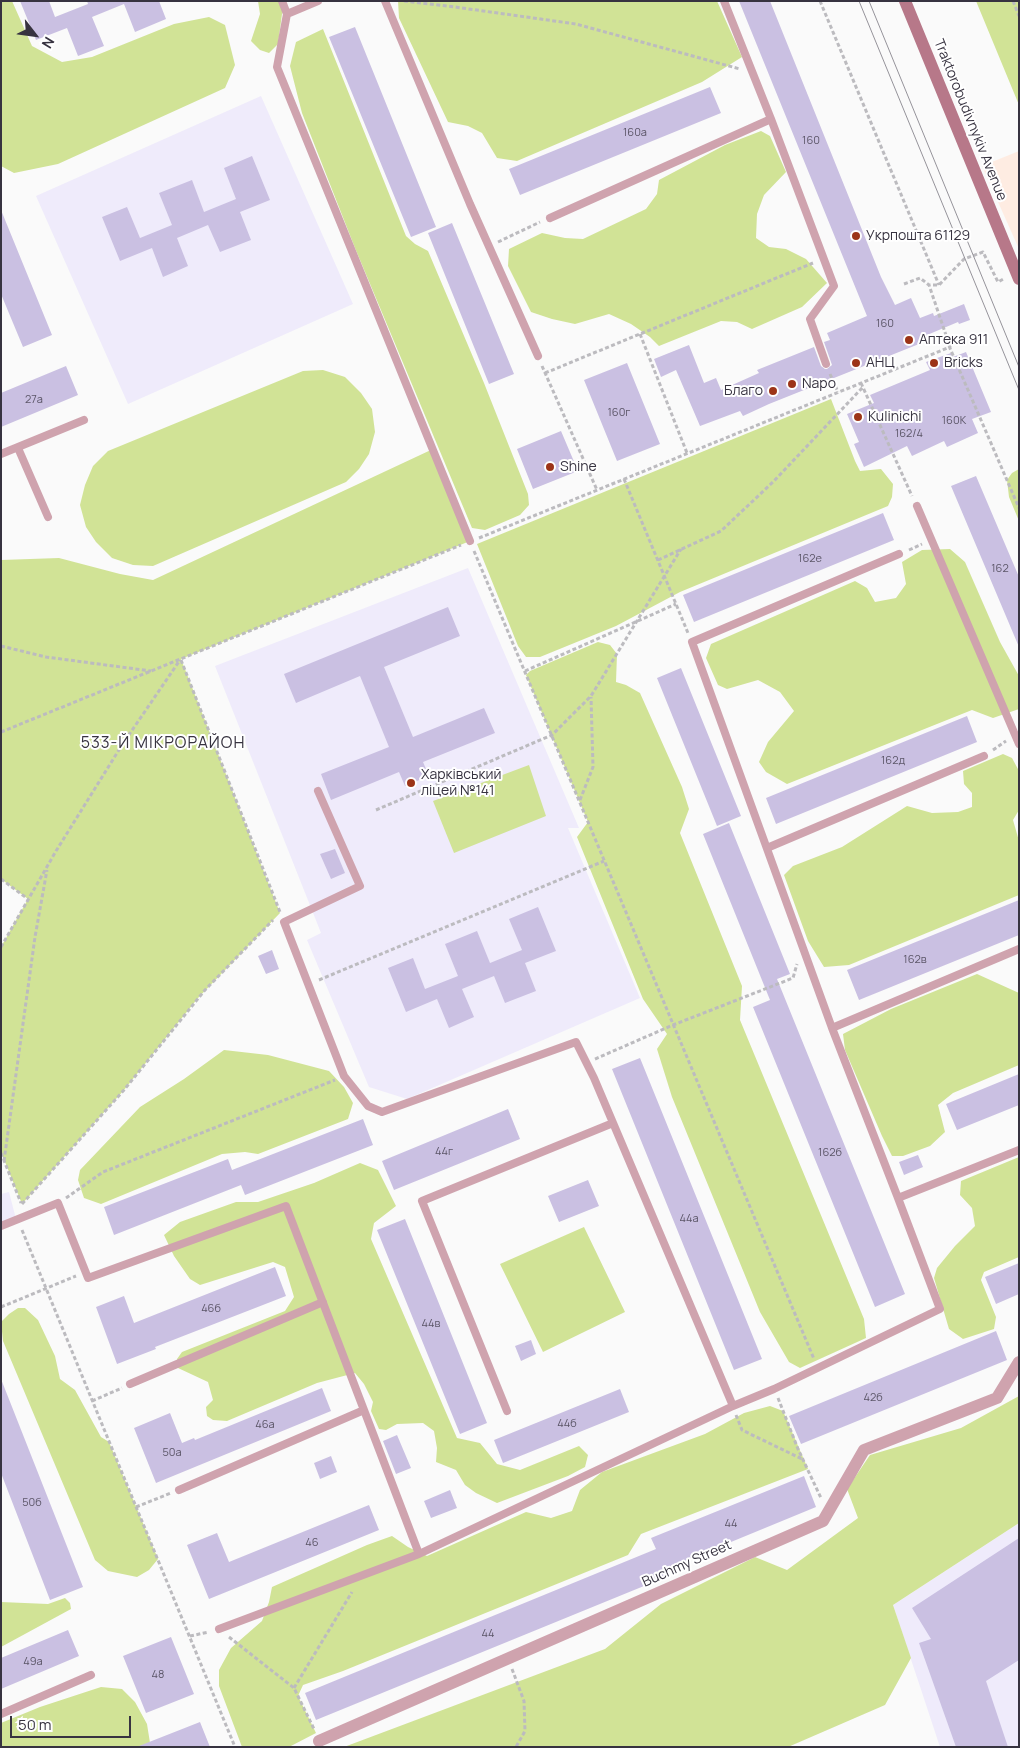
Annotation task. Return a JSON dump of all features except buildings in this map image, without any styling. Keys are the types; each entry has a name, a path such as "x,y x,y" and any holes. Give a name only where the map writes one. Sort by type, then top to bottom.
{"street":[{"name":"Traktorobudivnykiv Avenue","path":"905,1 1014,277"},
{"name":"Buchmy Street","path":"319,1741 823,1521 864,1450 997,1398 1019,1362"}],"lane":[{"path":"282,1 287,14 277,67 470,541"},
{"path":"287,14 318,1"},
{"path":"385,1 538,356"},
{"path":"724,1 834,286 810,320 826,364"},
{"path":"550,218 771,120"},
{"path":"1,454 84,420"},
{"path":"18,448 48,517"},
{"path":"917,506 1019,744"},
{"path":"220,1629 419,1554 940,1309 832,1028 692,642 899,554"},
{"path":"767,848 984,756"},
{"path":"318,791 360,886 284,922 344,1076 368,1106 382,1112 576,1042 613,1123 733,1406"},
{"path":"832,1028 1019,948"},
{"path":"507,1411 422,1201 613,1123"},
{"path":"898,1198 1019,1150"},
{"path":"1,1226 58,1203 88,1278 286,1206 419,1554"},
{"path":"130,1384 323,1302"},
{"path":"179,1490 364,1410"},
{"path":"1,1714 91,1675"}],"path":[{"path":"404,1 576,24 727,67 752,71"},
{"path":"820,1 939,284"},
{"path":"1013,1 1019,16"},
{"path":"489,246 550,218"},
{"path":"929,285 939,284 964,260 982,252 998,282 1014,277"},
{"path":"545,373 824,259"},
{"path":"904,284 920,278 929,285 949,345 1019,508"},
{"path":"640,334 687,453"},
{"path":"1,732 950,347 949,345"},
{"path":"538,356 597,490"},
{"path":"826,364 838,392"},
{"path":"861,383 917,506"},
{"path":"658,560 721,530 773,482 863,387"},
{"path":"624,479 692,642"},
{"path":"899,554 932,540"},
{"path":"470,541 817,1367"},
{"path":"376,810 552,735 591,696 681,549"},
{"path":"524,670 676,604"},
{"path":"1,646 46,658 152,671"},
{"path":"1,947 47,867 122,746 180,659"},
{"path":"180,659 284,922"},
{"path":"579,801 593,767 591,696"},
{"path":"984,756 1015,736"},
{"path":"308,985 604,861"},
{"path":"4,1161 35,937 47,867"},
{"path":"1,879 28,899"},
{"path":"22,1204 124,1090 205,990 280,913"},
{"path":"586,1062 673,1025 793,978 801,944"},
{"path":"58,1203 103,1172 344,1076"},
{"path":"1,1153 26,1216"},
{"path":"17,1219 235,1747"},
{"path":"1,1307 85,1272"},
{"path":"92,1401 130,1384"},
{"path":"733,1406 742,1430 803,1460"},
{"path":"783,1411 828,1513"},
{"path":"136,1507 179,1490"},
{"path":"294,1688 363,1575"},
{"path":"190,1636 220,1629 294,1688 319,1741"},
{"path":"508,1658 524,1701 525,1731 516,1747"}],"shaded area":[{"path":"261,96 353,304 128,404 36,196"},
{"path":"1019,151 1019,249 982,166"},
{"path":"468,568 579,828 568,828 640,998 407,1099 369,1087 307,940 321,933 215,666"},
{"path":"9,1192 16,1219 1,1223 1,1194"},
{"path":"1019,1523 1019,1747 940,1747 893,1605"}],"green space":[{"path":"1,1 12,1 32,46 62,62 92,57 174,24 209,17 225,25 235,65 225,88 58,164 14,173 1,166"},
{"path":"258,1 287,1 282,14 278,44 269,53 260,50 251,41 260,14"},
{"path":"398,1 717,1 742,57 702,82 517,161 497,158 482,133 468,126 448,122 399,18"},
{"path":"976,1 1019,1 1019,105"},
{"path":"323,29 406,236 415,244 428,251 484,383 528,494 529,505 520,515 485,530 472,528 355,248 302,113 290,66 296,42"},
{"path":"761,131 770,136 786,172 764,195 757,214 756,238 769,247 786,249 806,259 827,283 802,307 752,329 737,322 721,321 659,346 650,337 631,324 609,314 575,324 531,312 508,266 509,249 542,233 565,238 583,239 646,209 657,194 659,180 725,145"},
{"path":"323,370 345,377 361,393 372,409 375,432 369,454 359,469 346,482 153,566 133,565 112,558 96,542 86,527 80,505 85,485 93,466 108,451 303,371"},
{"path":"831,399 860,471 881,469 893,484 892,497 888,506 680,592 616,626 540,657 526,657 518,646 477,544"},
{"path":"433,449 470,541 181,659 280,913 198,998 124,1090 22,1204 1,1152 1,947 28,899 1,879 1,560 59,558 120,574 153,580"},
{"path":"1019,469 1019,521 1009,497 1007,480 1012,473"},
{"path":"950,549 965,562 1000,642 1019,676 1019,709 993,718 972,710 787,784 766,772 759,762 768,742 794,711 780,692 758,680 727,689 718,685 706,658 711,644 855,581 867,588 875,602 896,598 906,584 902,562 922,550"},
{"path":"598,642 610,645 617,654 616,682 640,693 682,787 689,809 680,833 742,986 740,1020 864,1319 866,1338 800,1368 789,1362 760,1312 672,1097 657,1049 667,1034 643,999 577,837 588,822 526,675 530,671"},
{"path":"1003,754 1012,758 1019,771 1019,810 1013,820 1019,841 1019,895 849,965 824,967 808,941 784,875 793,866 842,847 907,806 932,813 958,812 972,807 972,793 964,784 963,771"},
{"path":"529,765 546,816 454,853 433,801"},
{"path":"977,974 1019,993 1019,1065 953,1093 938,1105 945,1132 930,1146 903,1156 892,1156 845,1050 843,1034 891,1009"},
{"path":"224,1050 268,1055 329,1071 344,1087 353,1103 348,1119 258,1154 245,1152 222,1154 101,1204 84,1198 78,1180 80,1170 140,1107 184,1079"},
{"path":"1019,1157 1019,1257 984,1272 981,1280 996,1317 994,1329 963,1339 949,1329 934,1278 937,1268 975,1226 972,1208 960,1195 961,1181"},
{"path":"360,1163 378,1170 396,1206 374,1223 371,1239 457,1438 480,1443 497,1464 520,1470 579,1446 588,1455 585,1467 568,1476 497,1503 476,1493 465,1485 456,1470 436,1462 437,1448 434,1431 423,1423 397,1424 386,1430 379,1429 371,1411 373,1402 364,1384 355,1373 317,1383 227,1421 213,1420 207,1416 206,1407 213,1400 208,1382 178,1368 177,1359 182,1352 285,1311 294,1297 285,1267 273,1262 200,1285 190,1279 174,1256 164,1235 180,1222 236,1202 258,1202 314,1183"},
{"path":"584,1227 625,1312 543,1352 500,1264"},
{"path":"18,1308 25,1308 38,1320 55,1356 60,1379 75,1390 101,1437 109,1442 158,1559 149,1570 137,1577 108,1571 95,1560 3,1341 1,1322"},
{"path":"1019,1396 1019,1523 893,1605 911,1658 885,1705 788,1747 344,1747 605,1649 661,1604 755,1557 787,1570 858,1518 847,1489 870,1455 961,1428"},
{"path":"770,1406 783,1411 808,1469 641,1534 628,1555 343,1671 303,1685 298,1696 316,1733 289,1747 242,1747 219,1686 219,1670 231,1648 262,1621 272,1587 392,1536 408,1547 427,1556 526,1512 551,1518 572,1511 580,1490 602,1472 705,1434 744,1413"},
{"path":"65,1598 70,1603 71,1609 1,1647 1,1602 48,1604"},
{"path":"101,1687 122,1689 135,1702 147,1724 150,1743 148,1747 1,1747 1,1723 40,1707"}],"tram line":[{"path":"859,1 1019,390"},
{"path":"869,1 1019,367"}],"place":[{"name":"Укрпошта 61129","path":"856,236"},
{"name":"Аптека 911","path":"909,340"},
{"name":"АНЦ","path":"856,363"},
{"name":"Bricks","path":"934,363"},
{"name":"Napo","path":"792,384"},
{"name":"Благо","path":"773,391"},
{"name":"Kulinichi","path":"858,417"},
{"name":"Shine","path":"550,467"},
{"name":"Харківський ліцей №141","path":"411,783"}],"district":[{"name":"533-Й МІКРОРАЙОН","path":"163,744"}]}
